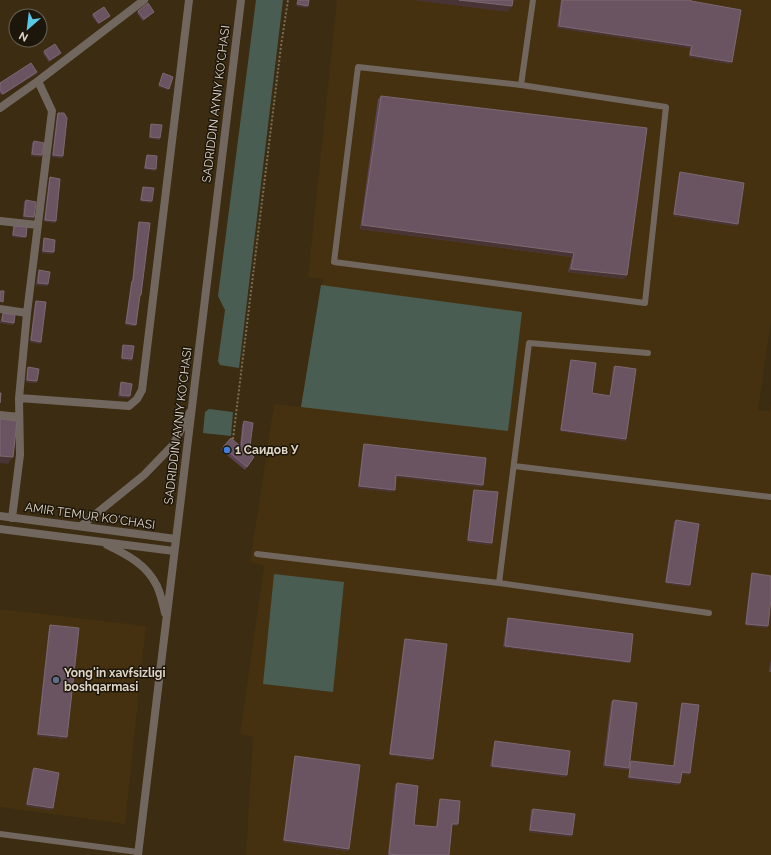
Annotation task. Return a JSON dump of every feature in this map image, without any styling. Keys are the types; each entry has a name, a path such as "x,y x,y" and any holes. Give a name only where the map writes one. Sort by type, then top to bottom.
{"street":[{"path":"0,108 38,81 144,0"},
{"path":"19,398 128,406 137,399 142,390 189,0"},
{"name":"SADRIDDIN AYNIY KO'CHASI","path":"138,853 241,0"},
{"path":"12,518 20,454 19,398 27,313 52,111 38,81"},
{"path":"0,221 38,225"},
{"path":"0,309 27,313"},
{"path":"81,526 144,475 173,445 192,408"},
{"path":"0,415 19,417"},
{"name":"AMIR TEMUR KO'CHASI","path":"0,516 176,540"},
{"name":"AMIR TEMUR KO'CHASI","path":"0,529 174,551"},
{"path":"101,542 126,554 149,572 157,587 166,616"}],"lane":[{"path":"521,85 533,0"},
{"path":"358,67 521,85 666,107 645,303 334,262 358,67"},
{"path":"499,583 529,343 648,353"},
{"path":"514,466 771,497"},
{"path":"257,554 499,583 709,612"},
{"path":"0,834 138,853"}],"path":[{"path":"233,439 281,46 288,0"}],"shaded area":[{"path":"337,0 771,0 771,322 758,410 770,411 771,402 771,855 246,855 253,737 240,734 264,566 250,562 274,404 301,407 323,279 308,277"},
{"path":"0,609 146,626 125,824 0,807"}],"green space":[{"path":"256,0 283,0 239,368 220,365 218,361 225,310 218,296"},
{"path":"321,285 522,312 508,431 301,407"},
{"path":"209,409 233,412 231,436 203,433 205,412"},
{"path":"274,574 344,582 333,692 263,684"}],"building":[{"path":"298,0 309,0 308,6 297,4"},
{"path":"459,0 513,0 512,6"},
{"path":"562,0 691,0 741,10 732,62 690,55 692,46 559,26"},
{"path":"148,3 154,12 144,19 138,11"},
{"path":"104,7 110,16 99,23 93,14"},
{"path":"55,44 61,53 50,60 44,51"},
{"path":"31,63 37,72 3,94 0,89 0,83"},
{"path":"163,73 173,77 169,89 159,85"},
{"path":"381,96 647,128 627,275 571,269 574,253 362,225"},
{"path":"58,113 64,113 67,118 63,156 53,155"},
{"path":"151,124 162,125 160,138 150,137"},
{"path":"34,141 44,143 42,155 32,154"},
{"path":"147,155 157,156 156,169 145,168"},
{"path":"680,172 744,183 738,224 674,214"},
{"path":"50,177 60,179 56,221 45,220"},
{"path":"143,187 154,188 152,201 141,200"},
{"path":"26,200 36,202 34,217 24,216"},
{"path":"139,222 150,223 136,325 126,323 133,281"},
{"path":"14,226 27,227 26,237 13,235"},
{"path":"44,238 55,240 54,252 43,251"},
{"path":"39,270 50,272 48,284 38,283"},
{"path":"0,291 4,291 3,302 0,301"},
{"path":"36,301 46,302 41,342 31,340"},
{"path":"3,313 15,315 14,323 2,321"},
{"path":"123,345 134,346 132,359 122,358"},
{"path":"571,360 596,363 592,393 610,396 615,366 636,369 626,439 561,430"},
{"path":"28,367 39,369 37,381 27,380"},
{"path":"121,382 132,384 130,396 120,395"},
{"path":"0,419 17,421 13,457 0,456"},
{"path":"244,421 253,423 249,453 254,457 247,467 223,447 231,438 241,447"},
{"path":"364,444 486,458 483,485 396,475 395,490 359,486"},
{"path":"474,490 498,492 492,543 468,540"},
{"path":"676,520 699,524 690,585 666,582"},
{"path":"752,573 771,576 771,599 768,626 746,624"},
{"path":"508,618 633,634 630,662 505,646"},
{"path":"50,625 79,628 67,737 38,734"},
{"path":"405,639 447,644 433,759 390,754"},
{"path":"613,700 637,703 629,768 605,765"},
{"path":"682,703 699,705 690,773 682,772 680,783 629,777 631,761 674,766"},
{"path":"495,741 570,751 567,775 492,766"},
{"path":"295,756 360,765 349,849 284,840"},
{"path":"34,768 59,773 53,808 27,804"},
{"path":"397,783 418,786 414,825 437,827 440,799 460,801 458,824 452,824 449,855 389,854"},
{"path":"533,809 575,814 572,835 530,830"}],"place":[{"name":"1 Саидов У","path":"227,450"},
{"name":"Yong'in xavfsizligi boshqarmasi","path":"56,680"}]}
